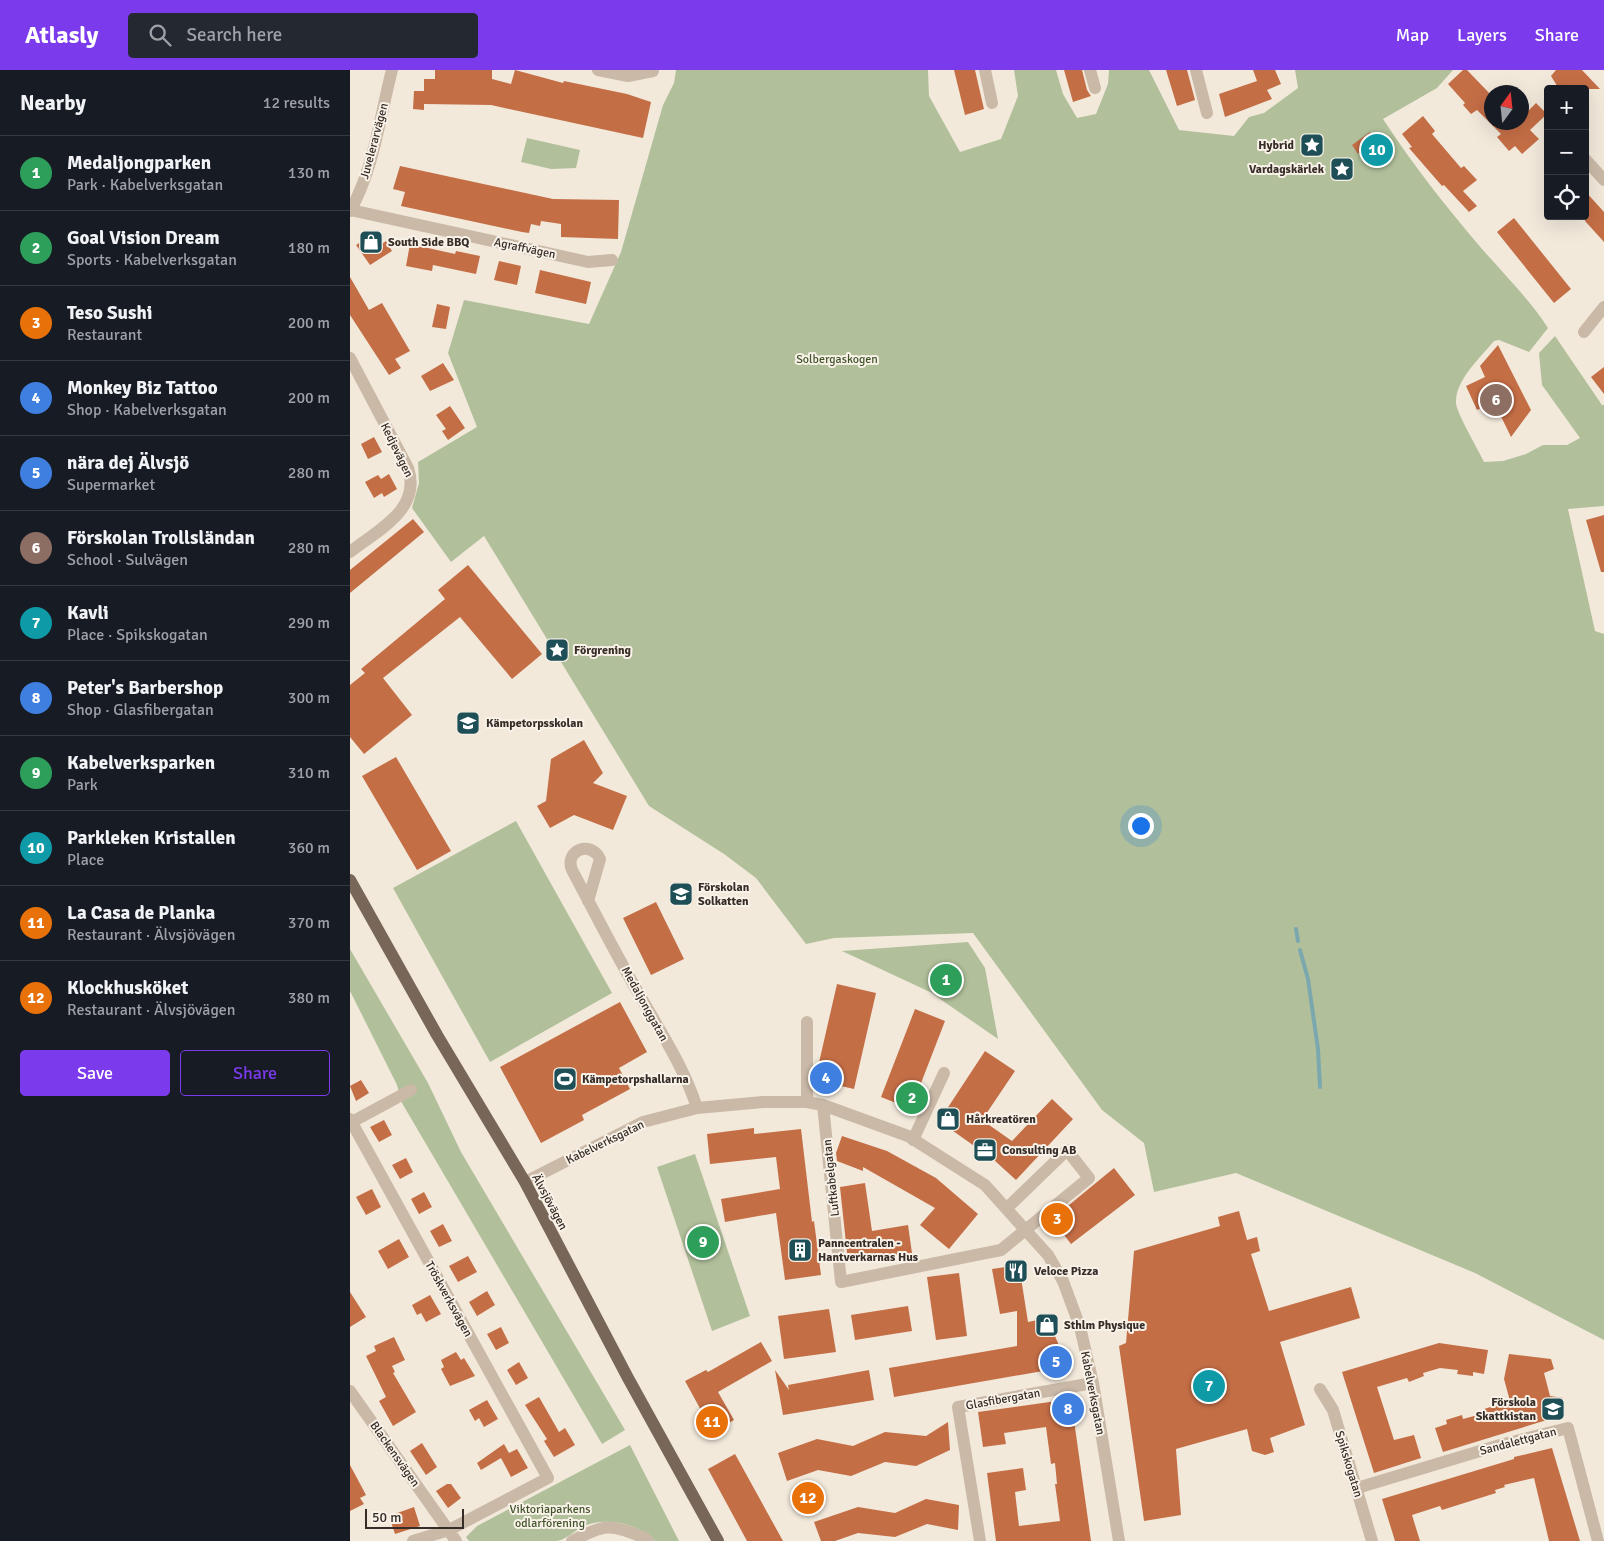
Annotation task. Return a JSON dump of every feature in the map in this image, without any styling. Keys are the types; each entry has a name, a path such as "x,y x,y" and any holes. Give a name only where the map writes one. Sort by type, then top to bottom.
{"main road":[{"name":"Älvsjövägen","path":"350,880 437,1035 525,1182 628,1378 718,1541"}],"street":[{"name":"Juvelerarvägen","path":"350,210 369,166 392,70"},
{"path":"598,70 628,76 654,71"},
{"path":"985,70 992,103"},
{"path":"1090,70 1095,88"},
{"path":"1196,70 1207,113"},
{"path":"1589,163 1604,180"},
{"name":"Agraffvägen","path":"350,210 588,262 612,260"},
{"path":"1584,332 1604,307"},
{"name":"Kedjevägen","path":"350,358 413,480 412,490 403,510 350,552"},
{"name":"Medaljonggatan","path":"588,901 686,1077 697,1108"},
{"path":"807,1022 807,1102"},
{"path":"913,1140 944,1073"},
{"path":"351,1121 411,1090"},
{"name":"Kabelverksgatan","path":"525,1182 643,1122 697,1108 763,1102 807,1102 823,1105 913,1140 985,1185 1048,1254 1063,1282 1080,1326 1093,1383 1119,1541"},
{"name":"Luftkabelgatan","path":"823,1105 841,1282 1000,1250 1027,1229"},
{"name":"Tröskverksvägen","path":"351,1121 548,1478 449,1530"},
{"path":"1007,1208 1067,1150 1089,1178 1027,1229"},
{"name":"Glasfibergatan","path":"980,1541 958,1407 1093,1383"},
{"name":"Spikskogatan","path":"1320,1389 1333,1410 1372,1541"},
{"name":"Blackensvägen","path":"350,1391 456,1541"},
{"name":"Sandalettgatan","path":"1357,1488 1500,1445 1568,1428 1598,1541"},
{"path":"574,1541 595,1530 610,1526 646,1538 648,1541"},
{"path":"413,1541 449,1530"}],"green space":[{"name":"Solbergaskogen","path":"676,70 928,70 929,96 960,152 1001,139 1018,96 1014,70 1056,70 1063,94 1077,118 1096,114 1108,84 1109,70 1149,70 1179,130 1234,136 1249,117 1264,113 1298,88 1295,70 1453,70 1437,88 1383,119 1443,202 1525,297 1548,328 1529,352 1499,340 1494,341 1464,377 1457,394 1457,408 1484,462 1503,461 1526,454 1543,445 1567,445 1580,438 1542,385 1539,353 1555,336 1602,405 1604,405 1604,506 1568,509 1595,631 1604,634 1604,1340 1475,1273 1236,1173 1154,1192 1144,1143 1102,1110 973,933 834,938 806,944 756,878 724,854 649,806 484,536 451,562 412,508 419,483 418,462 477,427 448,353 464,300 589,324 621,252 663,105 674,83"},
{"path":"527,138 580,150 576,168 551,169 521,162"},
{"path":"516,821 612,993 490,1062 393,888"},
{"path":"968,942 985,968 998,1039 930,992 842,951"},
{"path":"350,949 428,1083 461,1152 625,1430 602,1444 402,1103 397,1085 350,991"},
{"path":"695,1154 750,1316 712,1331 657,1167"},
{"name":"Viktoriaparkens odlarförening","path":"630,1445 679,1541 655,1541 631,1526 612,1522 593,1523 584,1526 564,1539 557,1541 469,1541 466,1537 477,1526"}],"building":[{"path":"435,70 492,70 492,79 511,84 515,70 563,83 564,81 627,94 651,102 643,138 491,105 424,104 424,110 413,109 414,91 424,91 424,79 435,79"},
{"path":"954,70 975,70 984,109 965,115"},
{"path":"1064,70 1082,70 1087,90 1091,96 1073,102"},
{"path":"1166,70 1187,70 1195,100 1177,106"},
{"path":"1253,70 1275,70 1281,84 1267,90 1272,99 1225,117 1219,94 1257,81"},
{"path":"1463,70 1467,70 1484,88 1484,117 1477,110 1471,114 1463,105 1465,103 1448,84"},
{"path":"1556,70 1582,70 1600,89 1589,89 1589,85 1557,85 1551,76"},
{"path":"1536,103 1544,111 1544,117 1530,130 1539,139 1522,154 1515,146 1509,151 1497,137 1501,134 1497,130 1529,130 1529,110"},
{"path":"1423,116 1435,131 1432,134 1461,168 1464,166 1477,180 1463,191 1477,206 1469,212 1444,185 1442,186 1409,148 1412,147 1402,134"},
{"path":"1370,132 1376,141 1358,154 1352,145"},
{"path":"400,166 553,199 619,200 618,239 561,237 561,224 541,221 540,226 531,224 529,233 522,232 401,206 405,192 393,189"},
{"path":"1589,195 1604,212 1604,242 1585,221 1589,220"},
{"path":"1514,218 1571,289 1554,303 1497,232"},
{"path":"372,235 379,246 386,241 392,251 370,265 356,245"},
{"path":"410,244 455,254 456,251 480,256 476,274 433,265 432,271 406,266"},
{"path":"499,261 521,266 517,285 494,280"},
{"path":"540,270 591,282 586,304 535,293"},
{"path":"350,277 369,310 382,303 410,351 395,359 401,368 389,375 350,315"},
{"path":"437,304 450,307 446,329 432,327"},
{"path":"1498,345 1531,410 1511,437 1494,402 1477,410 1466,386 1485,377 1480,366"},
{"path":"443,363 454,380 430,391 421,376"},
{"path":"1604,367 1604,394 1591,377"},
{"path":"450,406 465,428 448,440 442,431 446,429 436,415"},
{"path":"374,437 382,452 368,459 361,444"},
{"path":"389,474 397,489 384,497 382,493 374,498 365,482 378,475 381,479"},
{"path":"1604,515 1604,572 1601,572 1586,520"},
{"path":"413,519 424,532 350,593 350,570"},
{"path":"468,565 542,654 512,679 460,617 383,678 412,715 364,754 350,737 350,685 365,673 361,669 445,599 438,590"},
{"path":"584,740 603,773 593,783 627,796 613,830 574,815 550,828 537,806 546,801 551,759"},
{"path":"396,757 451,851 417,870 362,776"},
{"path":"656,902 684,959 651,975 623,918"},
{"path":"837,984 876,993 854,1089 815,1080"},
{"name":"Kämpetorpshallarna","path":"620,1002 647,1052 619,1068 630,1089 582,1115 584,1120 541,1143 500,1067"},
{"path":"915,1009 945,1021 911,1109 881,1097"},
{"path":"985,1051 1015,1071 982,1120 1012,1141 1052,1099 1073,1119 1016,1180 994,1160 939,1121"},
{"path":"361,1080 369,1093 356,1101 350,1086"},
{"path":"384,1120 392,1135 379,1142 370,1127"},
{"path":"754,1128 754,1134 801,1129 812,1222 814,1221 821,1275 785,1280 776,1213 725,1222 721,1199 780,1189 776,1157 710,1164 707,1134"},
{"path":"842,1136 887,1151 936,1178 978,1214 949,1249 920,1225 935,1208 863,1167 863,1171 837,1161 836,1153"},
{"path":"406,1158 413,1172 400,1179 392,1165"},
{"path":"1114,1168 1135,1195 1071,1244 1052,1219"},
{"path":"865,1183 872,1231 908,1225 912,1253 848,1262 840,1187"},
{"path":"372,1189 381,1207 366,1215 356,1197"},
{"path":"424,1192 432,1207 419,1214 411,1199"},
{"path":"1239,1211 1247,1240 1257,1237 1260,1251 1251,1254 1269,1311 1351,1287 1360,1318 1280,1342 1305,1425 1270,1438 1274,1452 1265,1455 1252,1451 1247,1429 1176,1449 1181,1515 1144,1521 1119,1346 1126,1343 1134,1251 1220,1226 1218,1217"},
{"path":"443,1224 452,1241 439,1247 430,1231"},
{"path":"399,1239 409,1257 388,1269 378,1251"},
{"path":"468,1256 477,1272 458,1282 449,1266"},
{"path":"1019,1265 1028,1322 1047,1318 1058,1343 1060,1368 894,1397 889,1368 1017,1346 1017,1311 1000,1314 992,1269"},
{"path":"959,1273 967,1336 936,1340 927,1277"},
{"path":"487,1291 495,1305 477,1316 469,1302"},
{"path":"350,1292 366,1317 350,1327"},
{"path":"430,1295 441,1314 426,1322 421,1313 417,1315 412,1305"},
{"path":"908,1306 912,1331 855,1340 851,1315"},
{"path":"829,1309 836,1352 784,1359 778,1316"},
{"path":"501,1327 509,1343 496,1350 487,1334"},
{"path":"394,1337 405,1360 392,1366 395,1372 393,1373 416,1412 393,1426 379,1401 386,1397 366,1356 376,1351 374,1346"},
{"path":"761,1342 772,1361 718,1392 734,1420 713,1432 685,1381 706,1370 708,1372"},
{"path":"1439,1343 1488,1350 1484,1374 1473,1372 1473,1376 1457,1374 1458,1370 1440,1368 1423,1373 1424,1376 1409,1382 1407,1378 1377,1387 1394,1440 1414,1435 1421,1458 1374,1473 1342,1372"},
{"path":"456,1352 461,1360 464,1358 475,1376 450,1386 441,1369 444,1367 441,1360"},
{"path":"1509,1354 1551,1359 1554,1369 1544,1373 1550,1396 1563,1398 1563,1415 1443,1452 1435,1428 1447,1424 1446,1420 1462,1415 1463,1419 1485,1413 1484,1409 1510,1401 1504,1379"},
{"path":"519,1362 528,1378 516,1385 507,1370"},
{"path":"775,1370 789,1390 788,1385 869,1370 874,1400 783,1415"},
{"path":"539,1397 559,1432 565,1428 575,1445 554,1457 544,1441 547,1439 525,1405"},
{"path":"1071,1399 1091,1541 996,1541 987,1473 1023,1468 1026,1490 1015,1492 1019,1526 1060,1521 1055,1484 1057,1484 1055,1463 1051,1464 1046,1427 1004,1433 1006,1444 983,1447 978,1412"},
{"path":"487,1400 498,1419 484,1427 479,1418 475,1421 469,1410"},
{"path":"948,1422 950,1450 916,1466 885,1462 851,1476 818,1470 787,1481 778,1453 817,1439 853,1446 885,1432 926,1436"},
{"path":"422,1443 437,1467 426,1475 410,1451"},
{"path":"504,1444 509,1453 517,1449 528,1468 511,1477 501,1458 481,1470 477,1463"},
{"path":"1552,1448 1580,1541 1549,1541 1534,1478 1504,1485 1505,1487 1495,1490 1496,1493 1442,1510 1440,1506 1412,1515 1420,1541 1395,1541 1382,1499 1514,1459 1514,1457"},
{"path":"735,1454 783,1541 747,1541 708,1469"},
{"path":"350,1465 366,1495 360,1498 364,1504 350,1511"},
{"path":"447,1484 451,1484 461,1498 448,1508 436,1491"},
{"path":"926,1499 959,1505 958,1530 927,1524 895,1537 858,1533 835,1541 821,1541 814,1522 858,1507 895,1513"},
{"path":"414,1507 420,1526 395,1534 389,1516"}],"waterway":[{"path":"1296,929 1298,941"},
{"path":"1300,950 1308,979 1318,1049 1320,1087"}],"place":[{"name":"Hybrid","path":"1312,145"},
{"name":"Parkleken Kristallen","path":"1377,150"},
{"name":"Vardagskärlek","path":"1342,169"},
{"name":"South Side BBQ","path":"371,242"},
{"name":"Förskolan Trollsländan","path":"1496,400"},
{"name":"Förgrening","path":"557,650"},
{"name":"Kämpetorpsskolan","path":"468,723"},
{"name":"Förskolan Solkatten","path":"681,894"},
{"name":"Medaljongparken","path":"946,980"},
{"name":"Monkey Biz Tattoo","path":"826,1078"},
{"name":"Kämpetorpshallarna","path":"565,1079"},
{"name":"Goal Vision Dream","path":"912,1098"},
{"name":"Hårkreatören","path":"948,1119"},
{"name":"Consulting AB","path":"985,1150"},
{"name":"Teso Sushi","path":"1057,1219"},
{"name":"Kabelverksparken","path":"703,1242"},
{"name":"Panncentralen - Hantverkarnas Hus","path":"800,1250"},
{"name":"Veloce Pizza","path":"1016,1271"},
{"name":"Sthlm Physique","path":"1047,1325"},
{"name":"nära dej Älvsjö","path":"1056,1362"},
{"name":"Kavli","path":"1209,1386"},
{"name":"Peter's Barbershop","path":"1068,1409"},
{"name":"Förskola Skattkistan","path":"1553,1409"},
{"name":"La Casa de Planka","path":"712,1422"},
{"name":"Klockhusköket","path":"808,1498"}]}
